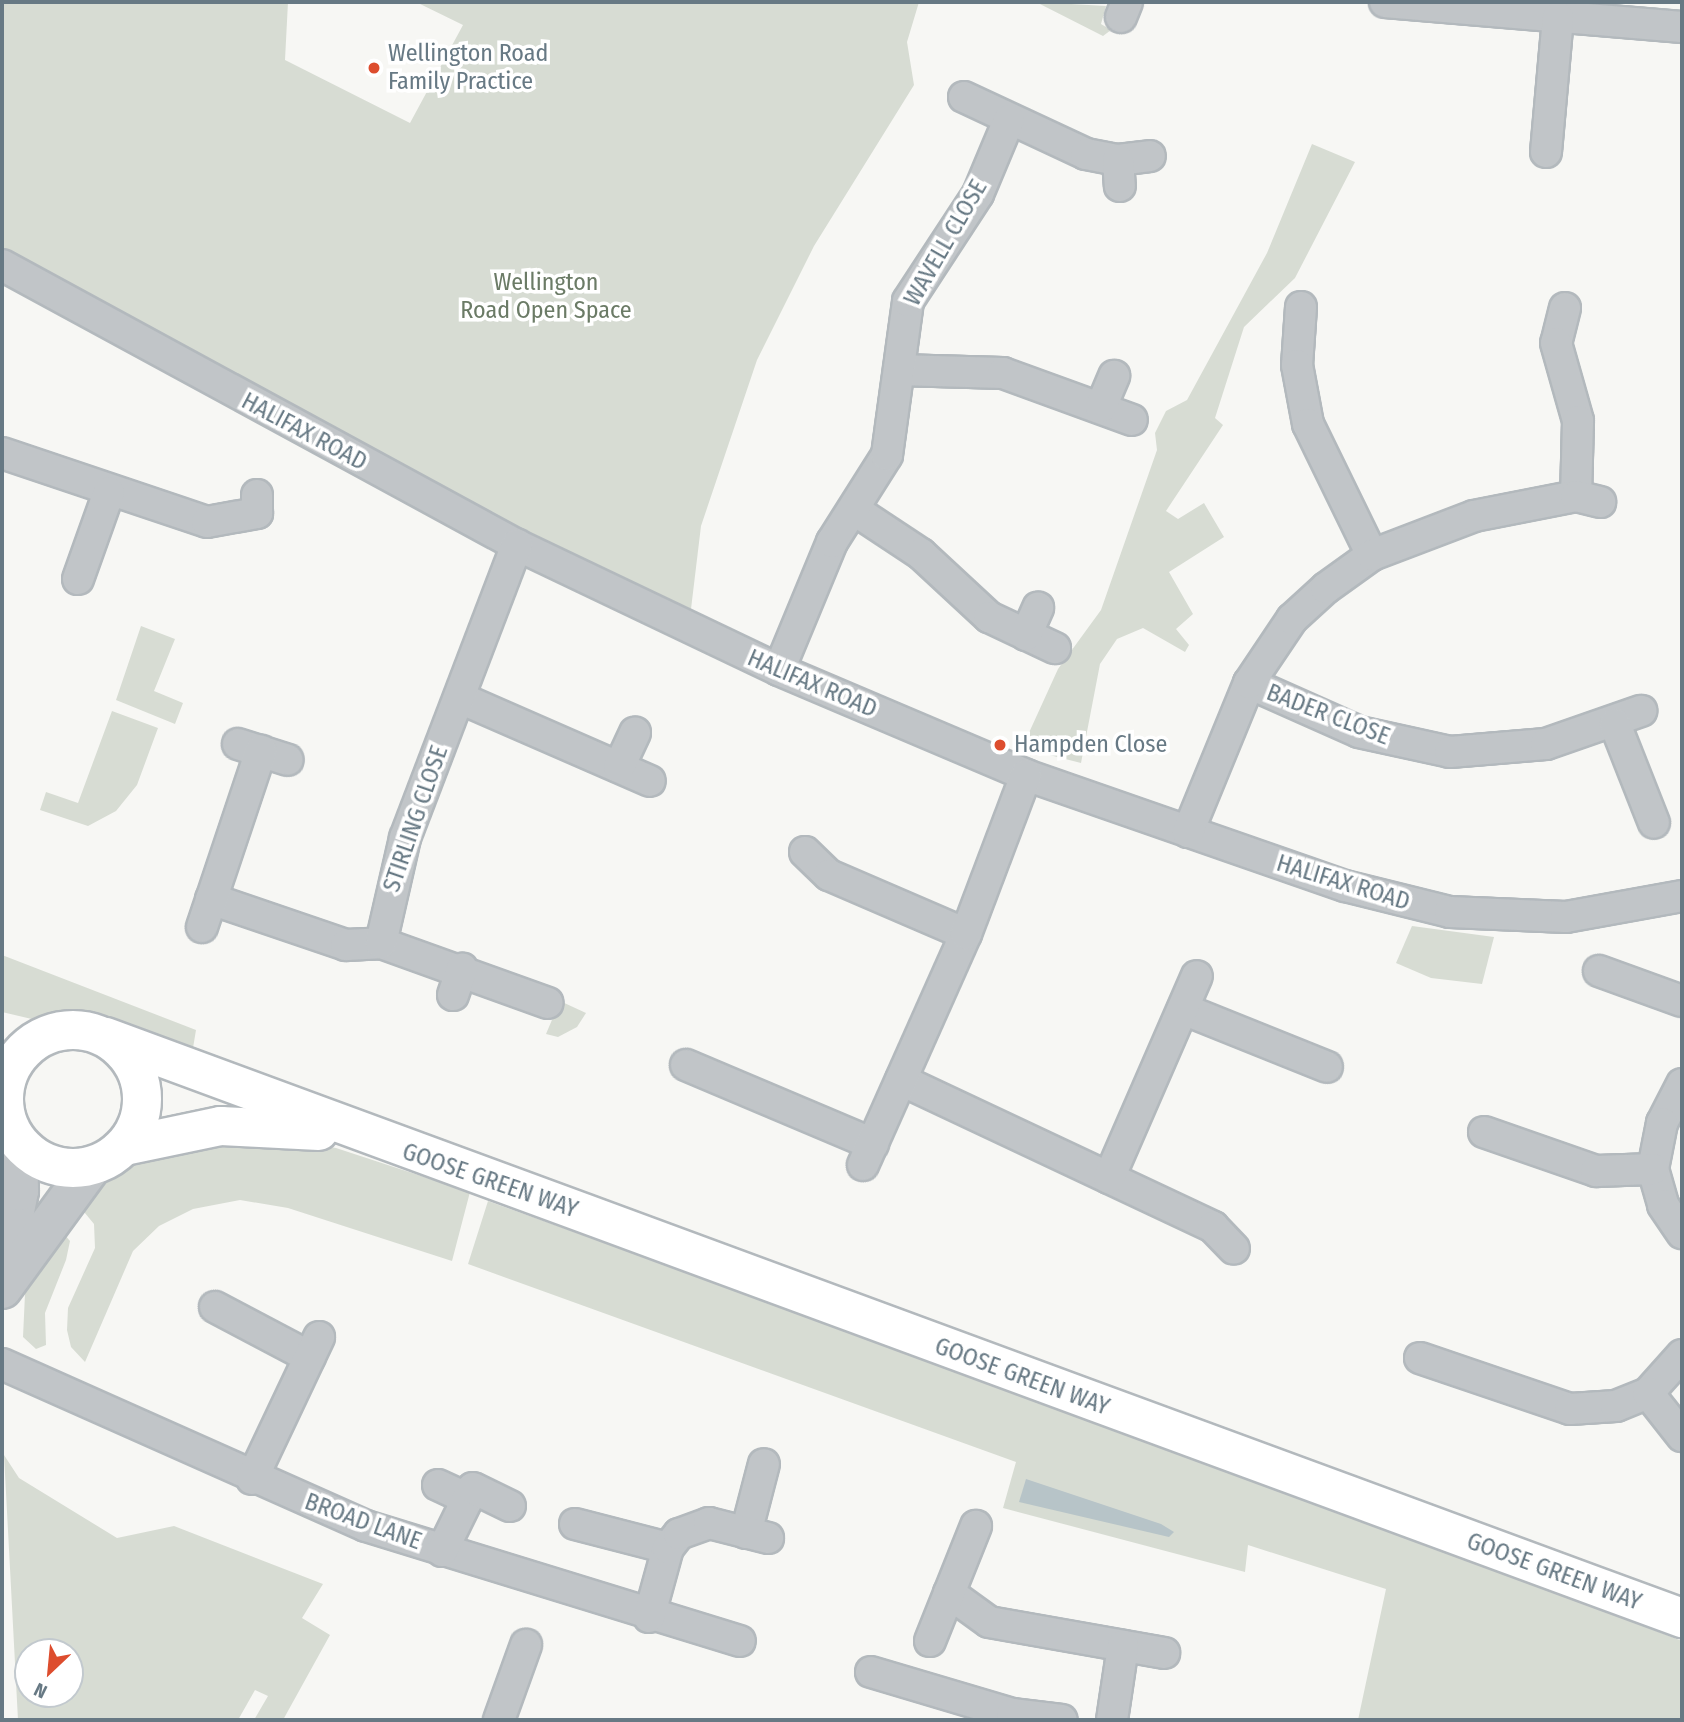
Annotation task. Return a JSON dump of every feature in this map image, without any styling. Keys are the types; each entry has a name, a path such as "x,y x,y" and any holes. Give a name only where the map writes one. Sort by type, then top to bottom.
{"main road":[{"path":"68,1030 106,1037 135,1067 142,1087 136,1128 125,1146 92,1166 52,1165 9,1122 8,1074 17,1040 68,1030"},
{"name":"GOOSE GREEN WAY","path":"106,1037 361,1136 1682,1618"},
{"name":"GOOSE GREEN WAY","path":"125,1146 221,1126 361,1136"}],"street":[{"path":"1385,2 1682,27"},
{"path":"1545,152 1558,18"},
{"path":"964,97 1086,154 1119,173 1150,156"},
{"name":"WAVELL CLOSE","path":"779,670 821,563 856,510 887,455 899,370 899,335 908,301 972,204 1009,120"},
{"name":"HALIFAX ROAD","path":"2,265 517,545 779,670 1026,775 1345,886 1450,912 1566,917 1682,896"},
{"path":"1301,307 1297,365 1308,424 1372,555"},
{"name":"BADER CLOSE","path":"1188,832 1249,683 1292,619 1372,555 1474,516 1588,499 1578,421 1547,342 1565,308"},
{"path":"899,370 1003,373 1132,420"},
{"path":"1101,407 1114,376"},
{"path":"2,453 109,492 207,522 257,513 257,495"},
{"path":"78,579 109,492"},
{"path":"856,510 921,554 989,617 1032,622 1055,648"},
{"name":"STIRLING CLOSE","path":"382,943 405,838 517,545"},
{"name":"BADER CLOSE","path":"1249,683 1359,732 1450,752 1546,744 1628,718 1641,807"},
{"path":"460,698 650,781"},
{"path":"619,768 635,732"},
{"path":"202,927 263,752"},
{"path":"686,1065 868,1154 966,934 1026,775"},
{"path":"805,852 829,875 966,934"},
{"path":"211,899 346,945 382,943 457,982 548,1003"},
{"path":"1599,971 1682,1001"},
{"path":"1108,1178 1197,976"},
{"path":"1183,1009 1327,1067"},
{"path":"901,1080 1213,1227 1234,1249"},
{"path":"1682,1084 1662,1123 1653,1169 1663,1205 1682,1233"},
{"path":"2,1279 19,1191 9,1122"},
{"path":"1484,1132 1596,1171 1653,1169"},
{"path":"2,1289 92,1166"},
{"path":"215,1307 315,1347 252,1479"},
{"path":"1420,1358 1570,1409 1616,1406 1648,1393 1682,1355"},
{"name":"BROAD LANE","path":"2,1364 252,1479 442,1551 649,1617 740,1642"},
{"path":"1648,1393 1682,1436"},
{"path":"649,1617 668,1548 693,1525 757,1536 764,1464"},
{"path":"438,1485 468,1499"},
{"path":"442,1551 473,1488 510,1506"},
{"path":"575,1524 668,1548"},
{"path":"930,1641 976,1526"},
{"path":"949,1593 989,1622 1164,1653"},
{"path":"499,1720 526,1645"},
{"path":"1112,1720 1123,1646"},
{"path":"871,1672 1013,1714 1062,1720"}],"green space":[{"name":"Wellington Road Open Space","path":"2,2 288,2 285,60 410,123 463,25 416,2 919,2 907,42 914,85 814,246 757,360 701,526 691,609 445,495 2,254"},
{"path":"1036,2 1106,6 1101,24 1111,30 1103,36"},
{"path":"1312,144 1355,162 1295,278 1244,327 1215,418 1223,425 1166,511 1178,519 1204,503 1224,537 1169,572 1193,614 1176,629 1189,645 1185,652 1143,628 1117,639 1100,664 1081,763 1022,748 1058,669 1101,610 1157,450 1155,433 1166,411 1187,400 1267,253"},
{"path":"141,626 175,639 154,691 183,703 175,724 116,700"},
{"path":"112,711 158,728 137,785 116,811 88,826 40,810 46,792 78,803"},
{"path":"1412,926 1494,937 1482,984 1431,978 1396,963"},
{"path":"2,955 196,1030 193,1048 176,1059 73,1016 36,1020 2,1012"},
{"path":"560,1001 586,1013 577,1027 558,1037 546,1034"},
{"path":"280,1138 336,1148 470,1192 452,1261 288,1208 240,1200 193,1209 159,1226 133,1251 85,1362 71,1347 67,1330 68,1308 95,1248 94,1224 80,1207 132,1154"},
{"path":"488,1201 1233,1468 1682,1641 1682,1720 1358,1720 1386,1589 1248,1545 1245,1572 1003,1508 1016,1462 468,1264"},
{"path":"63,1233 70,1241 66,1260 45,1313 46,1345 36,1349 23,1337 25,1294"},
{"path":"4,1455 19,1478 117,1538 174,1526 323,1584 302,1618 330,1635 283,1720 254,1720 268,1696 255,1690 238,1720 18,1720 17,1708 84,1708 84,1638 14,1638 14,1644"}],"shaded area":[{"path":"1026,1479 1161,1524 1174,1532 1169,1537 1019,1502"}],"place":[{"name":"Wellington Road Family Practice","path":"374,68"},
{"name":"Hampden Close","path":"1000,745"}]}
